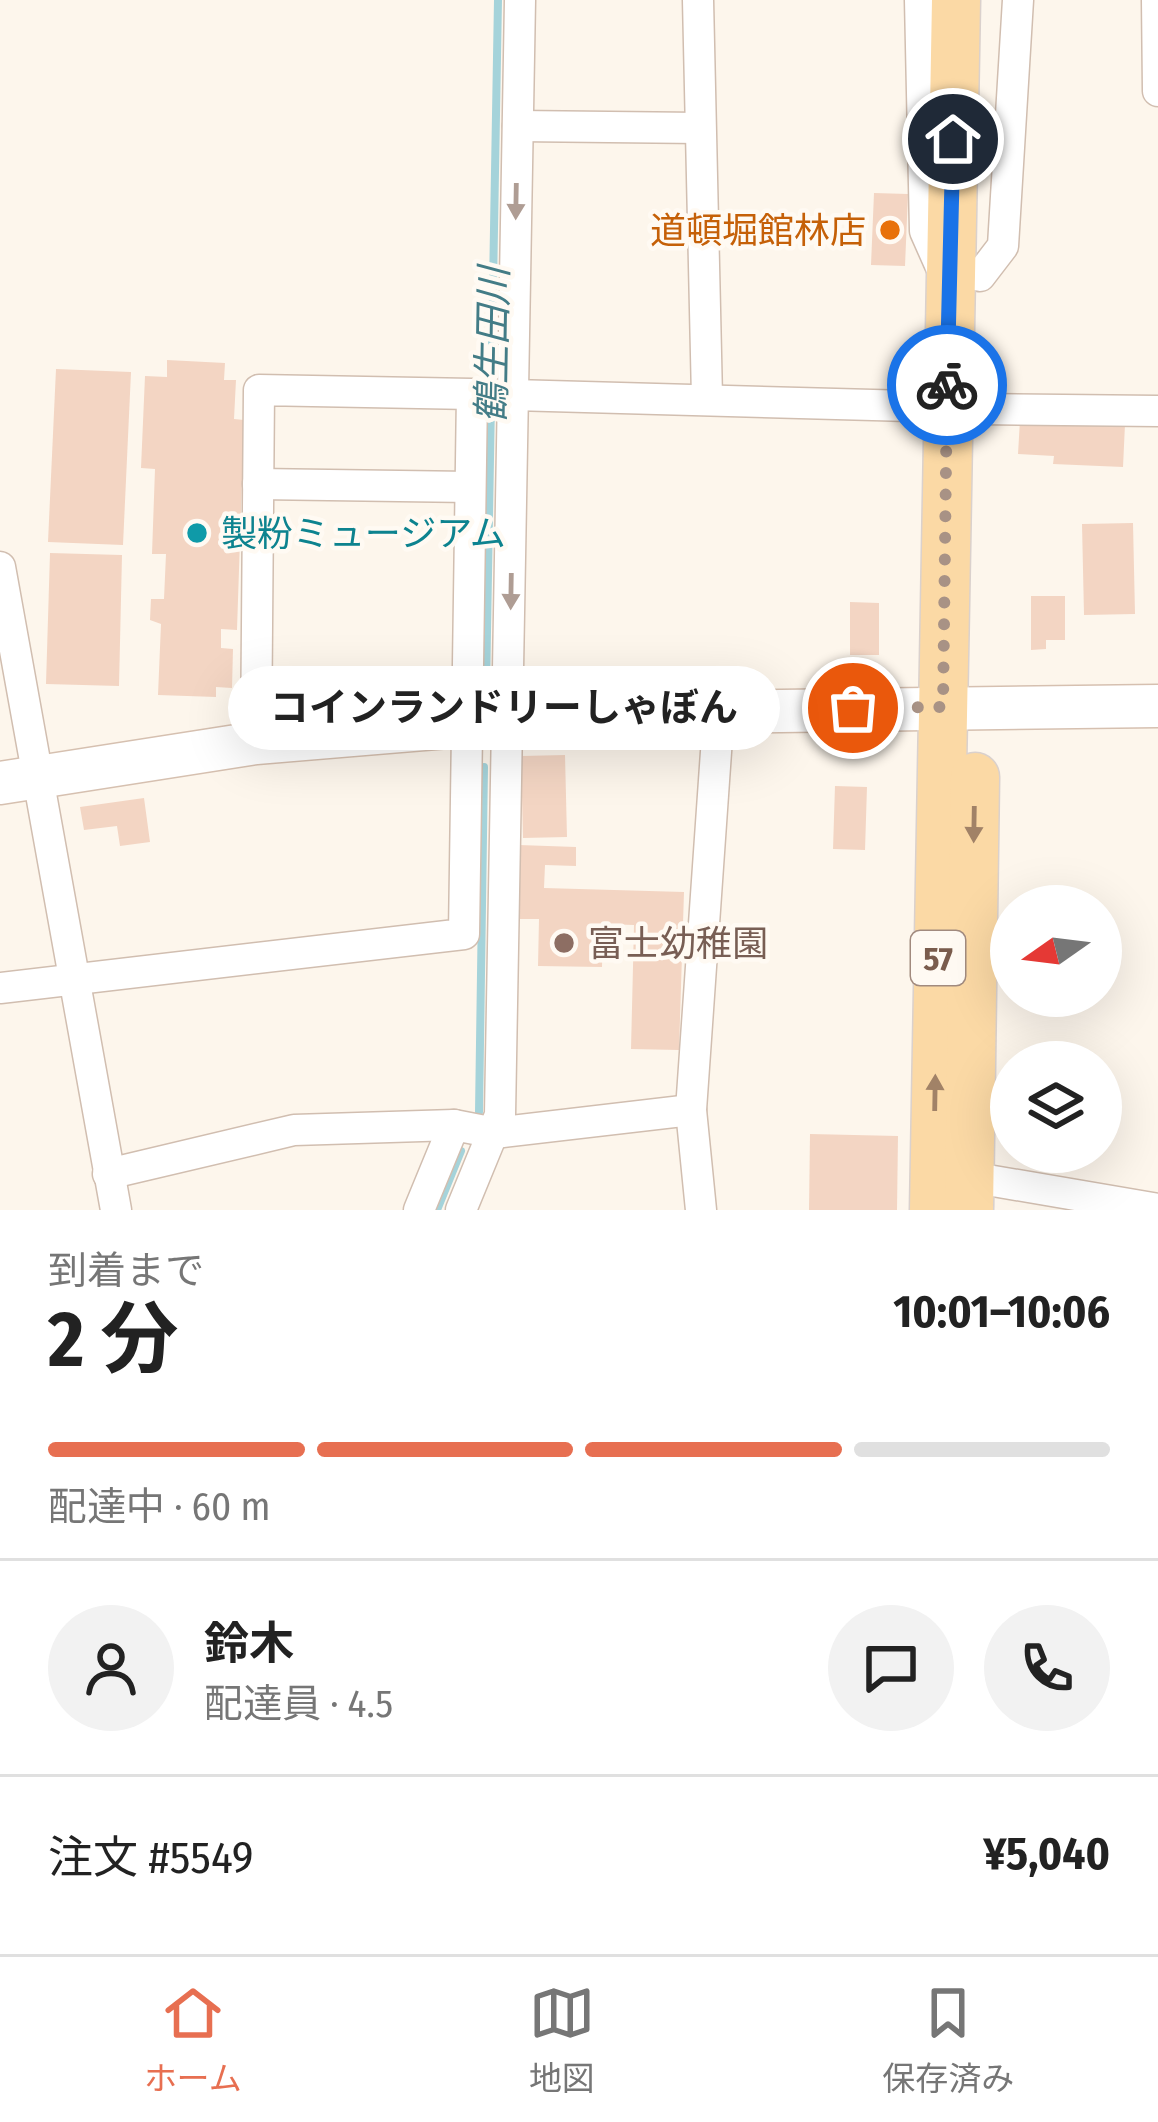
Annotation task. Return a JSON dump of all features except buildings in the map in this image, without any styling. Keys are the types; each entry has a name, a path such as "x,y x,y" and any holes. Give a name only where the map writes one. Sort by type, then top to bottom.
{"main road":[{"name":"57","path":"956,0 965,279 959,707 970,1194"},
{"name":"57","path":"965,279 986,0"},
{"name":"57","path":"934,1210 959,707"}],"street":[{"path":"461,1210 500,1115 520,0"},
{"path":"698,0 707,398"},
{"path":"920,0 925,231 931,254 965,279 1003,246 1018,0"},
{"path":"1157,0 1158,91"},
{"path":"518,126 700,128"},
{"path":"0,988 464,934 472,394 259,390 256,743"},
{"path":"513,395 1158,411"},
{"path":"258,484 470,488"},
{"path":"0,567 17,780 71,979 116,1210"},
{"path":"17,780 256,743 510,721 719,709 1158,706"},
{"path":"701,1210 691,1110 719,709"},
{"path":"108,1174 294,1130 454,1125 495,1132 691,1110"},
{"path":"419,1210 454,1125"},
{"path":"970,1194 1158,1209"}],"waterway":[{"name":"鶴生田川","path":"486,689 498,0"},
{"name":"鶴生田川","path":"479,1112 484,767"},
{"name":"鶴生田川","path":"437,1210 461,1151"}],"way so far":[{"path":"853,708 943,707 947,385"}],"place":[{"name":"道頓堀館林店","path":"890,230"},
{"name":"製粉ミュージアム","path":"197,533"},
{"name":"コインランドリーしゃぼん","path":"853,708"},
{"name":"富士幼稚園","path":"564,943"}],"route":[{"path":"947,385 953,139"}]}
